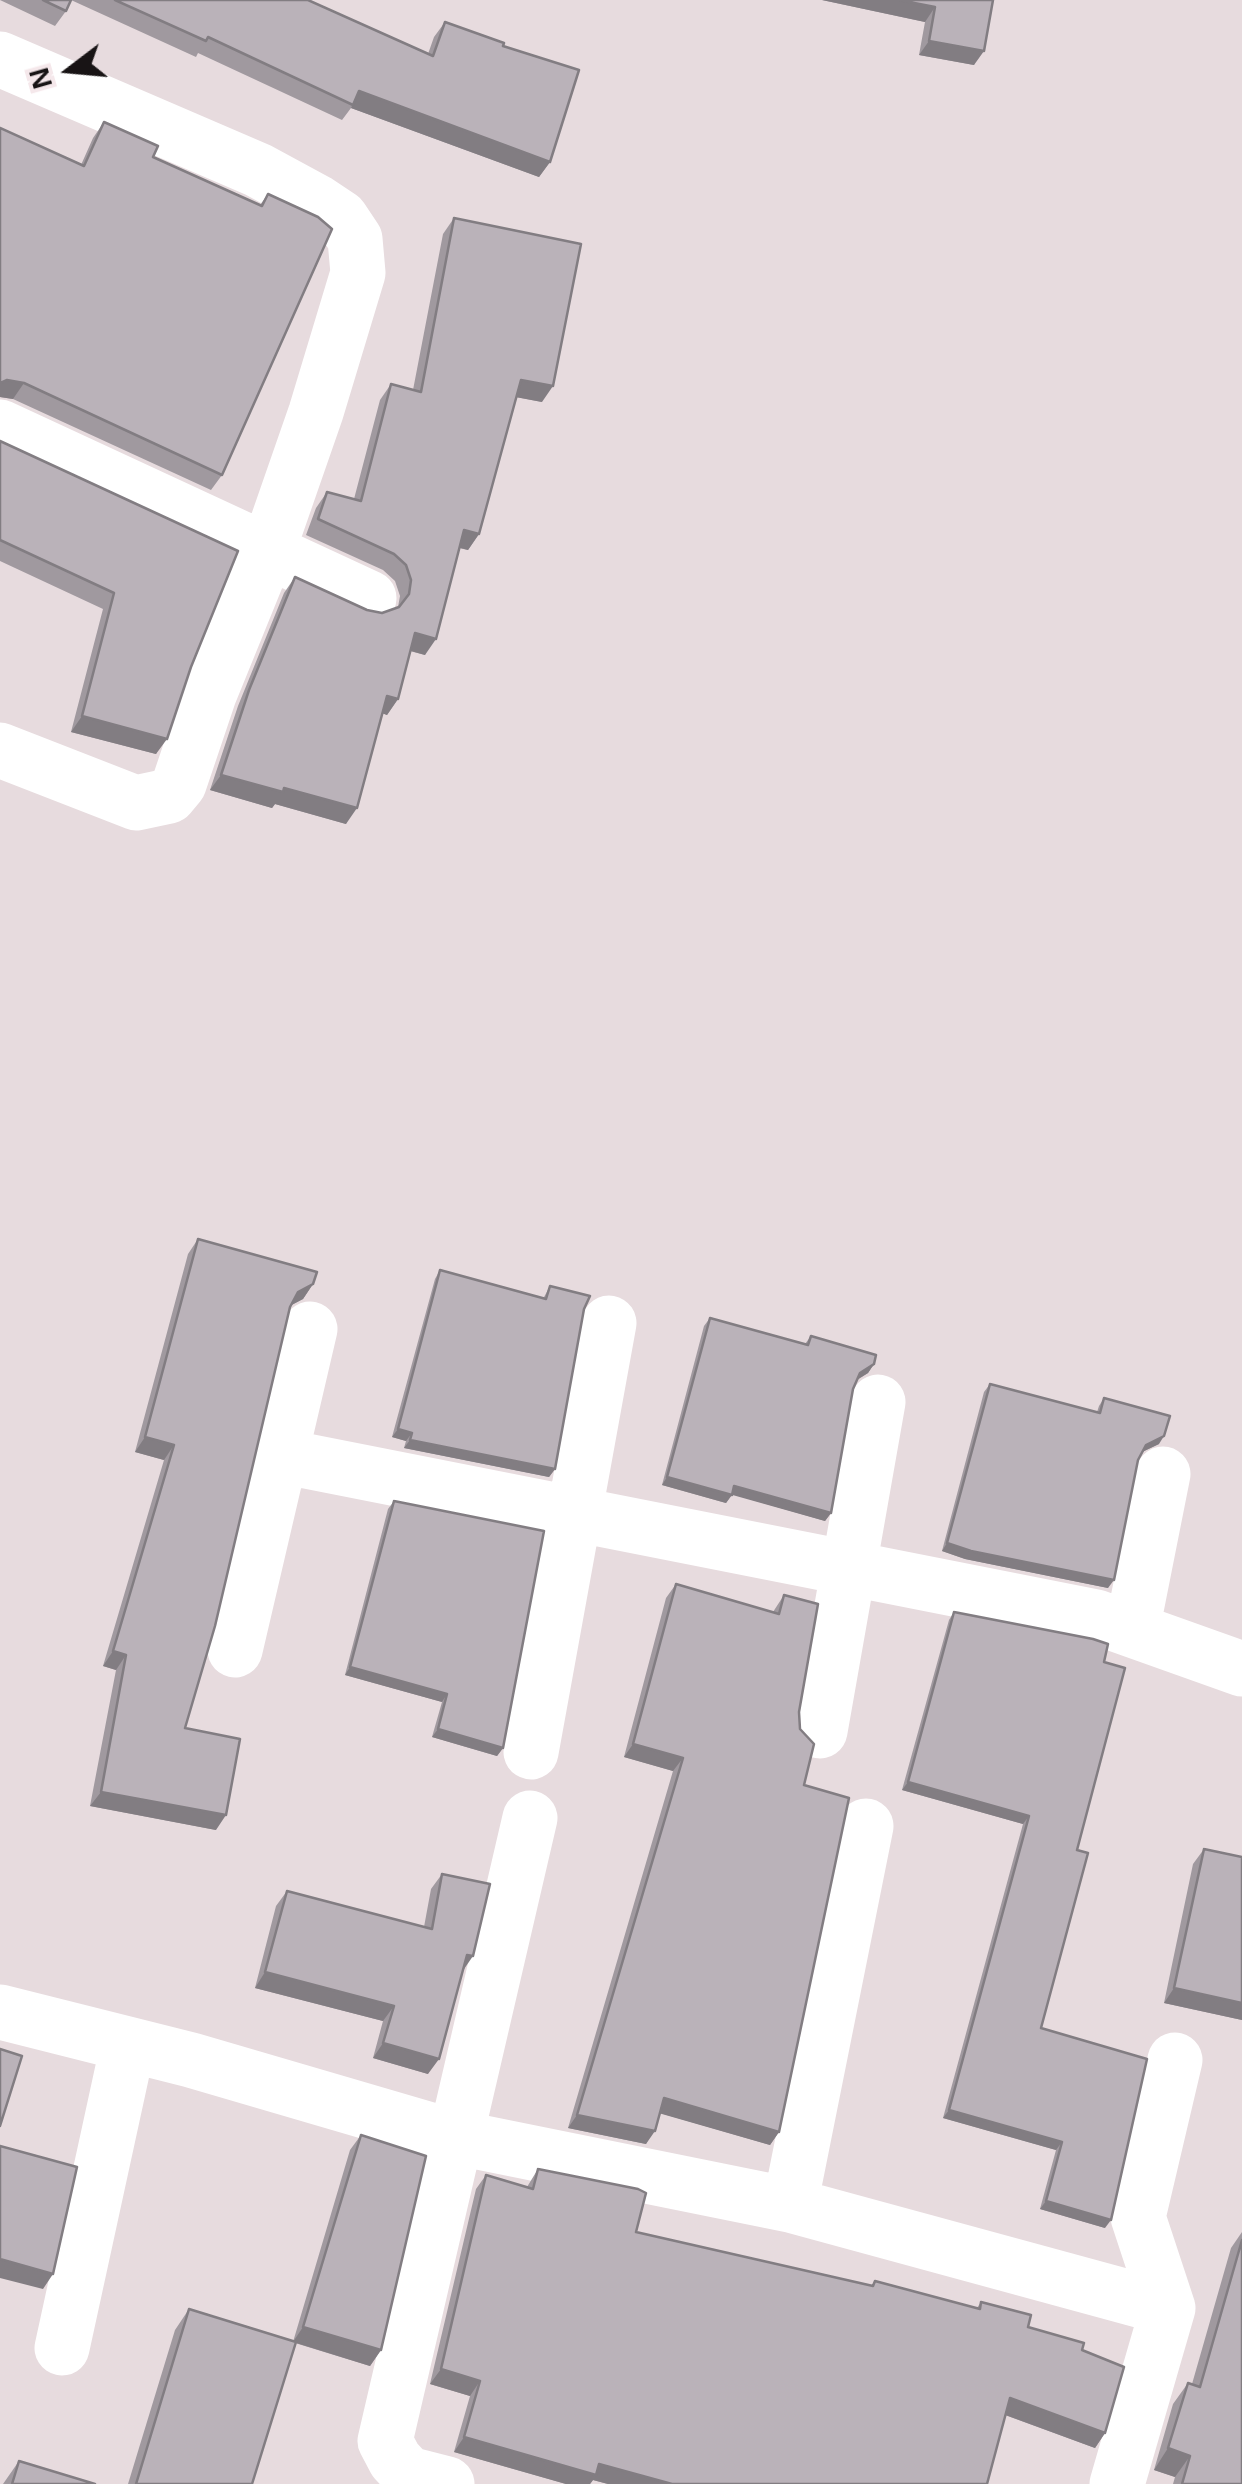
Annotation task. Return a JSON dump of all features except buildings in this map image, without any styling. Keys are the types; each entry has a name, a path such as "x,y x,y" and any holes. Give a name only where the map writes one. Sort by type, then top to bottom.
{"street":[{"path":"0,59 258,170 341,218 356,239 358,272 316,412 268,550 209,696 179,784 169,796 136,804 0,750"},
{"path":"0,427 369,598"},
{"path":"531,1752 609,1323"},
{"path":"234,1650 310,1329"},
{"path":"820,1731 878,1402"},
{"path":"281,1456 1096,1617 1242,1669"},
{"path":"1132,1630 1163,1474"},
{"path":"447,2484 408,2474 385,2441 530,1818"},
{"path":"790,2204 866,1826"},
{"path":"0,2012 191,2060 454,2136 790,2204 1168,2308"},
{"path":"62,2348 128,2045"},
{"path":"1117,2484 1168,2308 1138,2218 1175,2060"}]}
